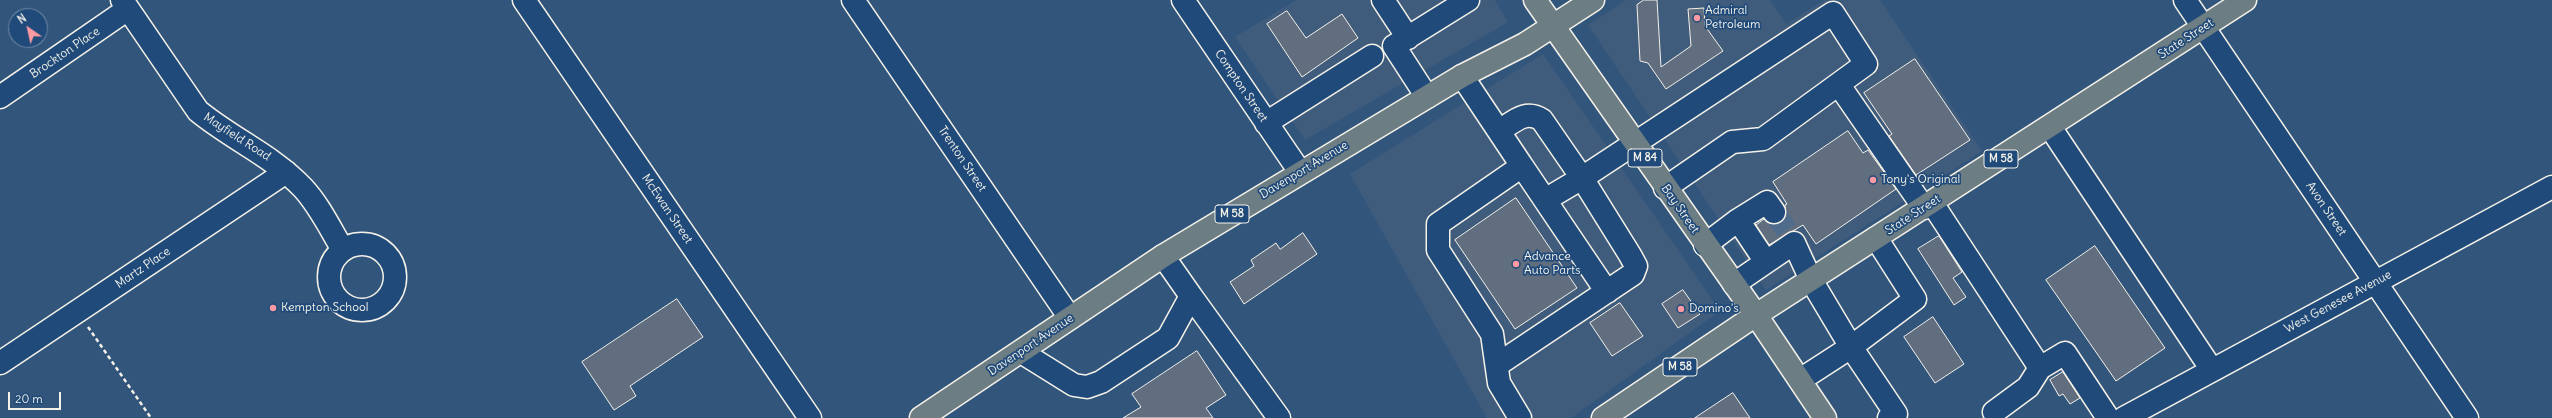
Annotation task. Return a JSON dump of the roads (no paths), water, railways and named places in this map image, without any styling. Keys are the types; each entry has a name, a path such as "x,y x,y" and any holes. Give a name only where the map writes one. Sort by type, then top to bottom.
{"main road":[{"name":"Bay Street","path":"1535,0 1665,188 1756,315 1825,418"},
{"name":"Davenport Avenue","path":"921,418 1163,256 1300,172 1462,76 1553,27 1593,0"},
{"name":"State Street","path":"1617,414 1756,315 2245,0"}],"street":[{"name":"McEwan Street","path":"524,0 810,418"},
{"name":"Trenton Street","path":"853,0 1070,318"},
{"name":"Compton Street","path":"1183,0 1300,172"},
{"path":"1383,0 1408,38"},
{"path":"1427,97 1394,46 1468,0"},
{"name":"Avon Street","path":"2185,0 2467,418"},
{"name":"Brockton Place","path":"0,97 125,4"},
{"name":"Mayfield Road","path":"125,4 198,111 212,122 268,157 305,189 343,250"},
{"path":"1545,200 1582,178 1634,142 1833,13 1866,64 1763,139 1732,142 1665,188"},
{"path":"1266,123 1372,56"},
{"path":"1462,76 1606,292"},
{"path":"1839,85 1928,205 2040,368"},
{"path":"1497,365 1633,274 1636,266 1582,178 1542,120 1535,115 1525,114 1499,131"},
{"path":"2050,127 2212,370"},
{"path":"1520,418 1499,383 1492,334 1438,250 1436,236 1438,224 1446,217 1522,166"},
{"name":"Martz Place","path":"0,363 286,172"},
{"name":"West Genesee Avenue","path":"2124,418 2146,413 2212,370 2552,186"},
{"path":"1706,245 1738,220 1771,207"},
{"path":"1738,220 1766,262"},
{"path":"1800,380 1851,347 1915,299 1876,238"},
{"path":"1734,284 1766,262 1791,239 1811,280 1851,347 1896,414 1889,418"},
{"path":"1163,256 1279,418"},
{"path":"1021,352 1074,386 1087,387 1101,382 1168,338 1191,296"},
{"path":"1994,412 2028,388 2040,368 2065,353 2108,418"}],"tunnel":[{"path":"1774,212 1789,234"}],"place":[{"name":"Admiral Petroleum","path":"1697,18"},
{"name":"Tony's Original","path":"1873,180"},
{"name":"Advance Auto Parts","path":"1516,264"},
{"name":"Kempton School","path":"273,308"},
{"name":"Domino's","path":"1681,309"}]}
